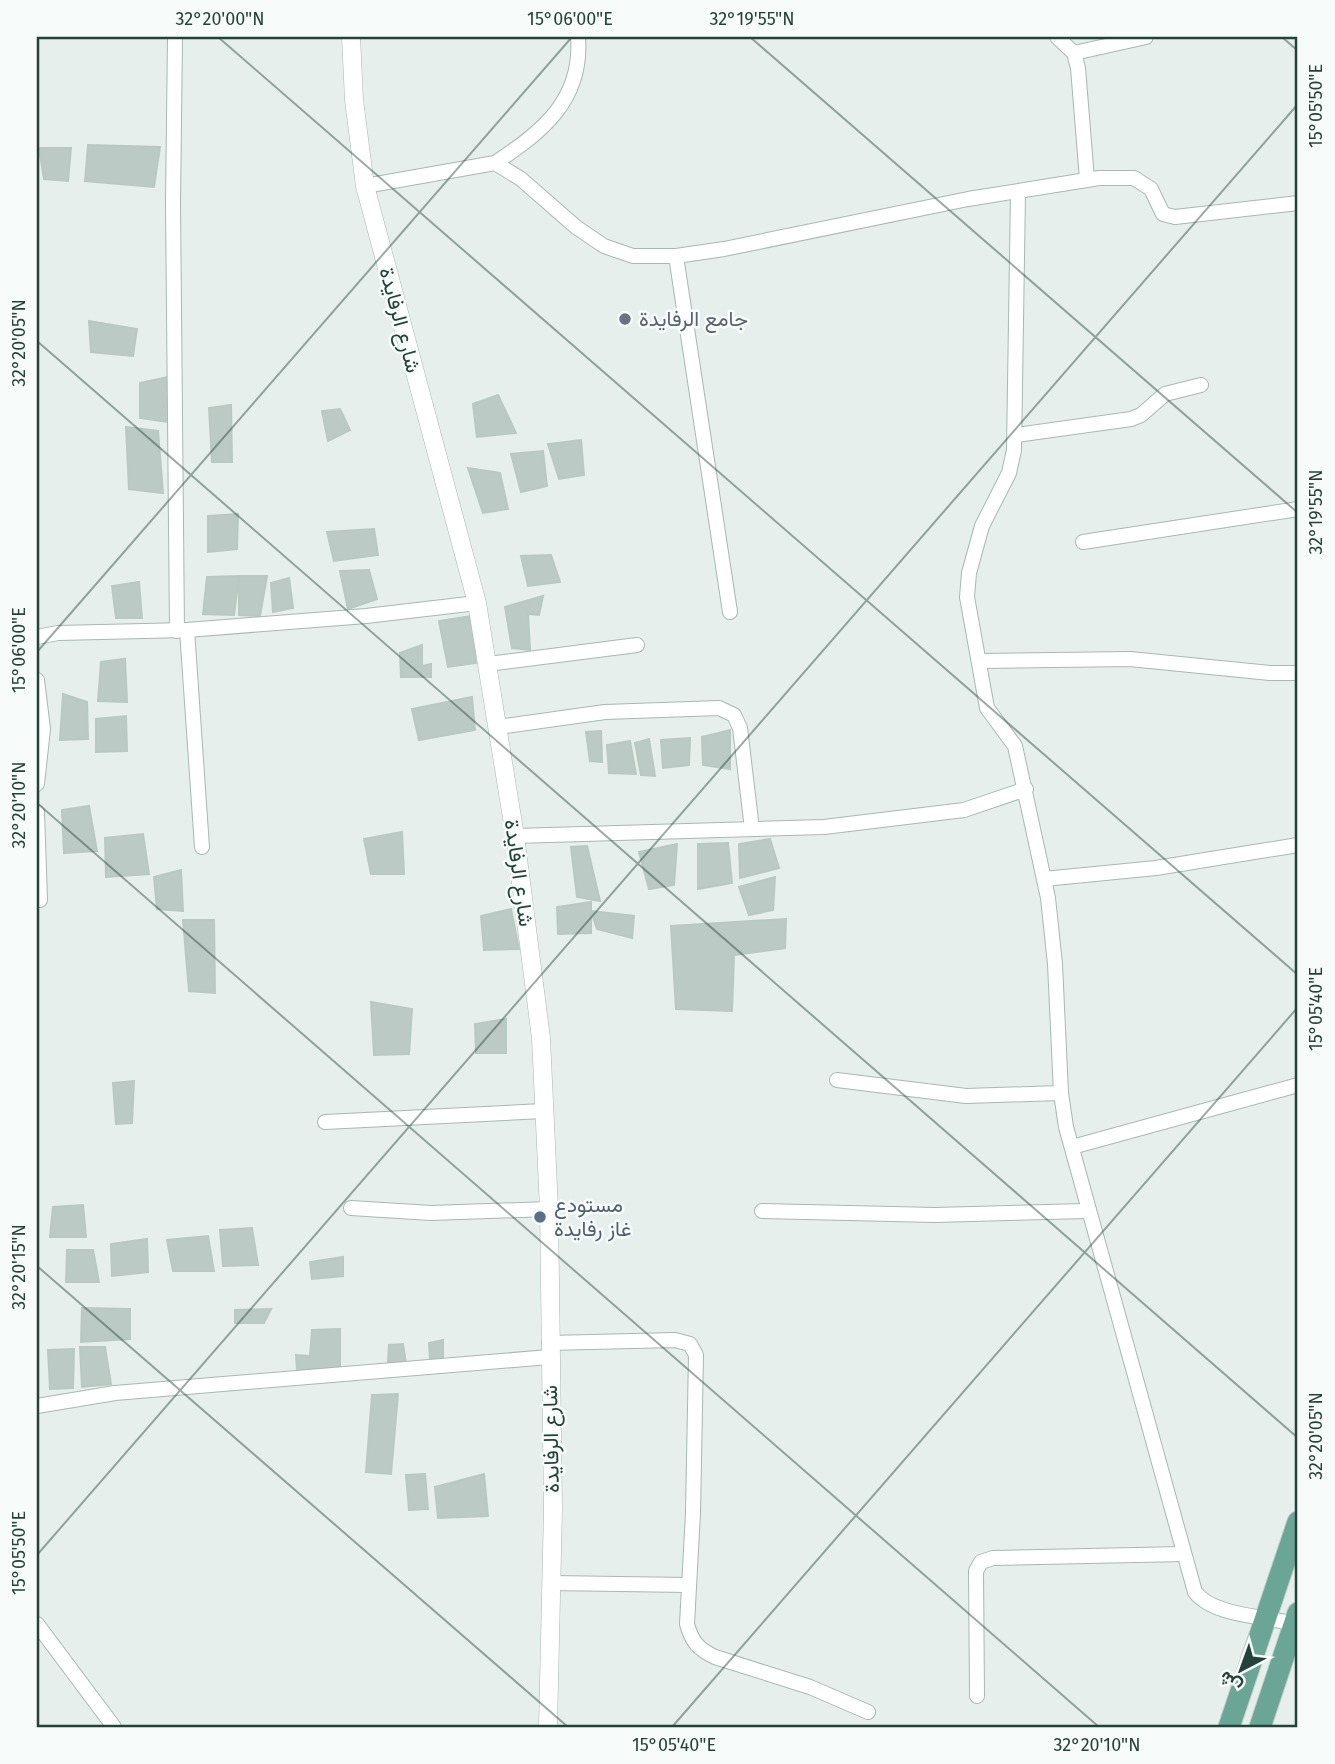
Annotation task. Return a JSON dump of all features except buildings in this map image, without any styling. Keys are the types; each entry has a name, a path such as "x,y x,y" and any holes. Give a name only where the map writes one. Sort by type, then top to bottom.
{"main road":[{"path":"1228,1727 1298,1522"},
{"path":"1260,1727 1296,1618"}],"street":[{"path":"175,37 173,203 182,630 201,847"},
{"name":"شارع الرفايدة","path":"351,37 355,112 366,186 477,603 515,836 541,1038 548,1209 551,1583 548,1727"},
{"path":"366,186 495,163 541,131 557,114 572,91 577,69 578,37"},
{"path":"1057,37 1074,53 1079,68 1087,179"},
{"path":"1074,53 1146,37"},
{"path":"495,163 521,179 576,227 604,246 633,256 676,256 1087,179 1134,178 1151,189 1163,214 1175,217 1298,203"},
{"path":"1018,192 1016,435 1009,472 982,526 969,573 967,597 987,708 1015,746 1044,879 1055,964 1061,1093 1087,1211 1195,1592 1203,1603 1217,1609 1296,1618"},
{"path":"676,256 730,612"},
{"path":"1016,435 1131,419 1141,415 1165,394 1201,386"},
{"path":"1083,542 1298,509"},
{"path":"37,637 58,633 182,630 366,616 477,603"},
{"path":"488,664 637,645"},
{"path":"980,661 1130,659 1298,673"},
{"path":"37,680 43,729 37,784"},
{"path":"498,727 605,712 719,708 734,715 740,729 752,829"},
{"path":"515,836 824,827 906,820 964,810 1026,789"},
{"path":"37,812 40,900"},
{"path":"1044,879 1156,868 1298,845"},
{"path":"837,1080 966,1096 1061,1093"},
{"path":"1072,1147 1298,1085"},
{"path":"325,1122 544,1111"},
{"path":"351,1208 431,1213 548,1209"},
{"path":"762,1211 935,1215 1087,1211"},
{"path":"37,1406 115,1393 549,1350 676,1340 690,1344 696,1355 693,1513 687,1624 691,1640 701,1651 810,1687 868,1712"},
{"path":"978,1696 976,1571 981,1562 993,1558 1184,1554"},
{"path":"551,1583 688,1585"},
{"path":"37,1624 114,1727"}],"place":[{"name":"جامع الرفايدة","path":"625,319"},
{"name":"مستودع غاز رفايدة","path":"540,1217"}]}
